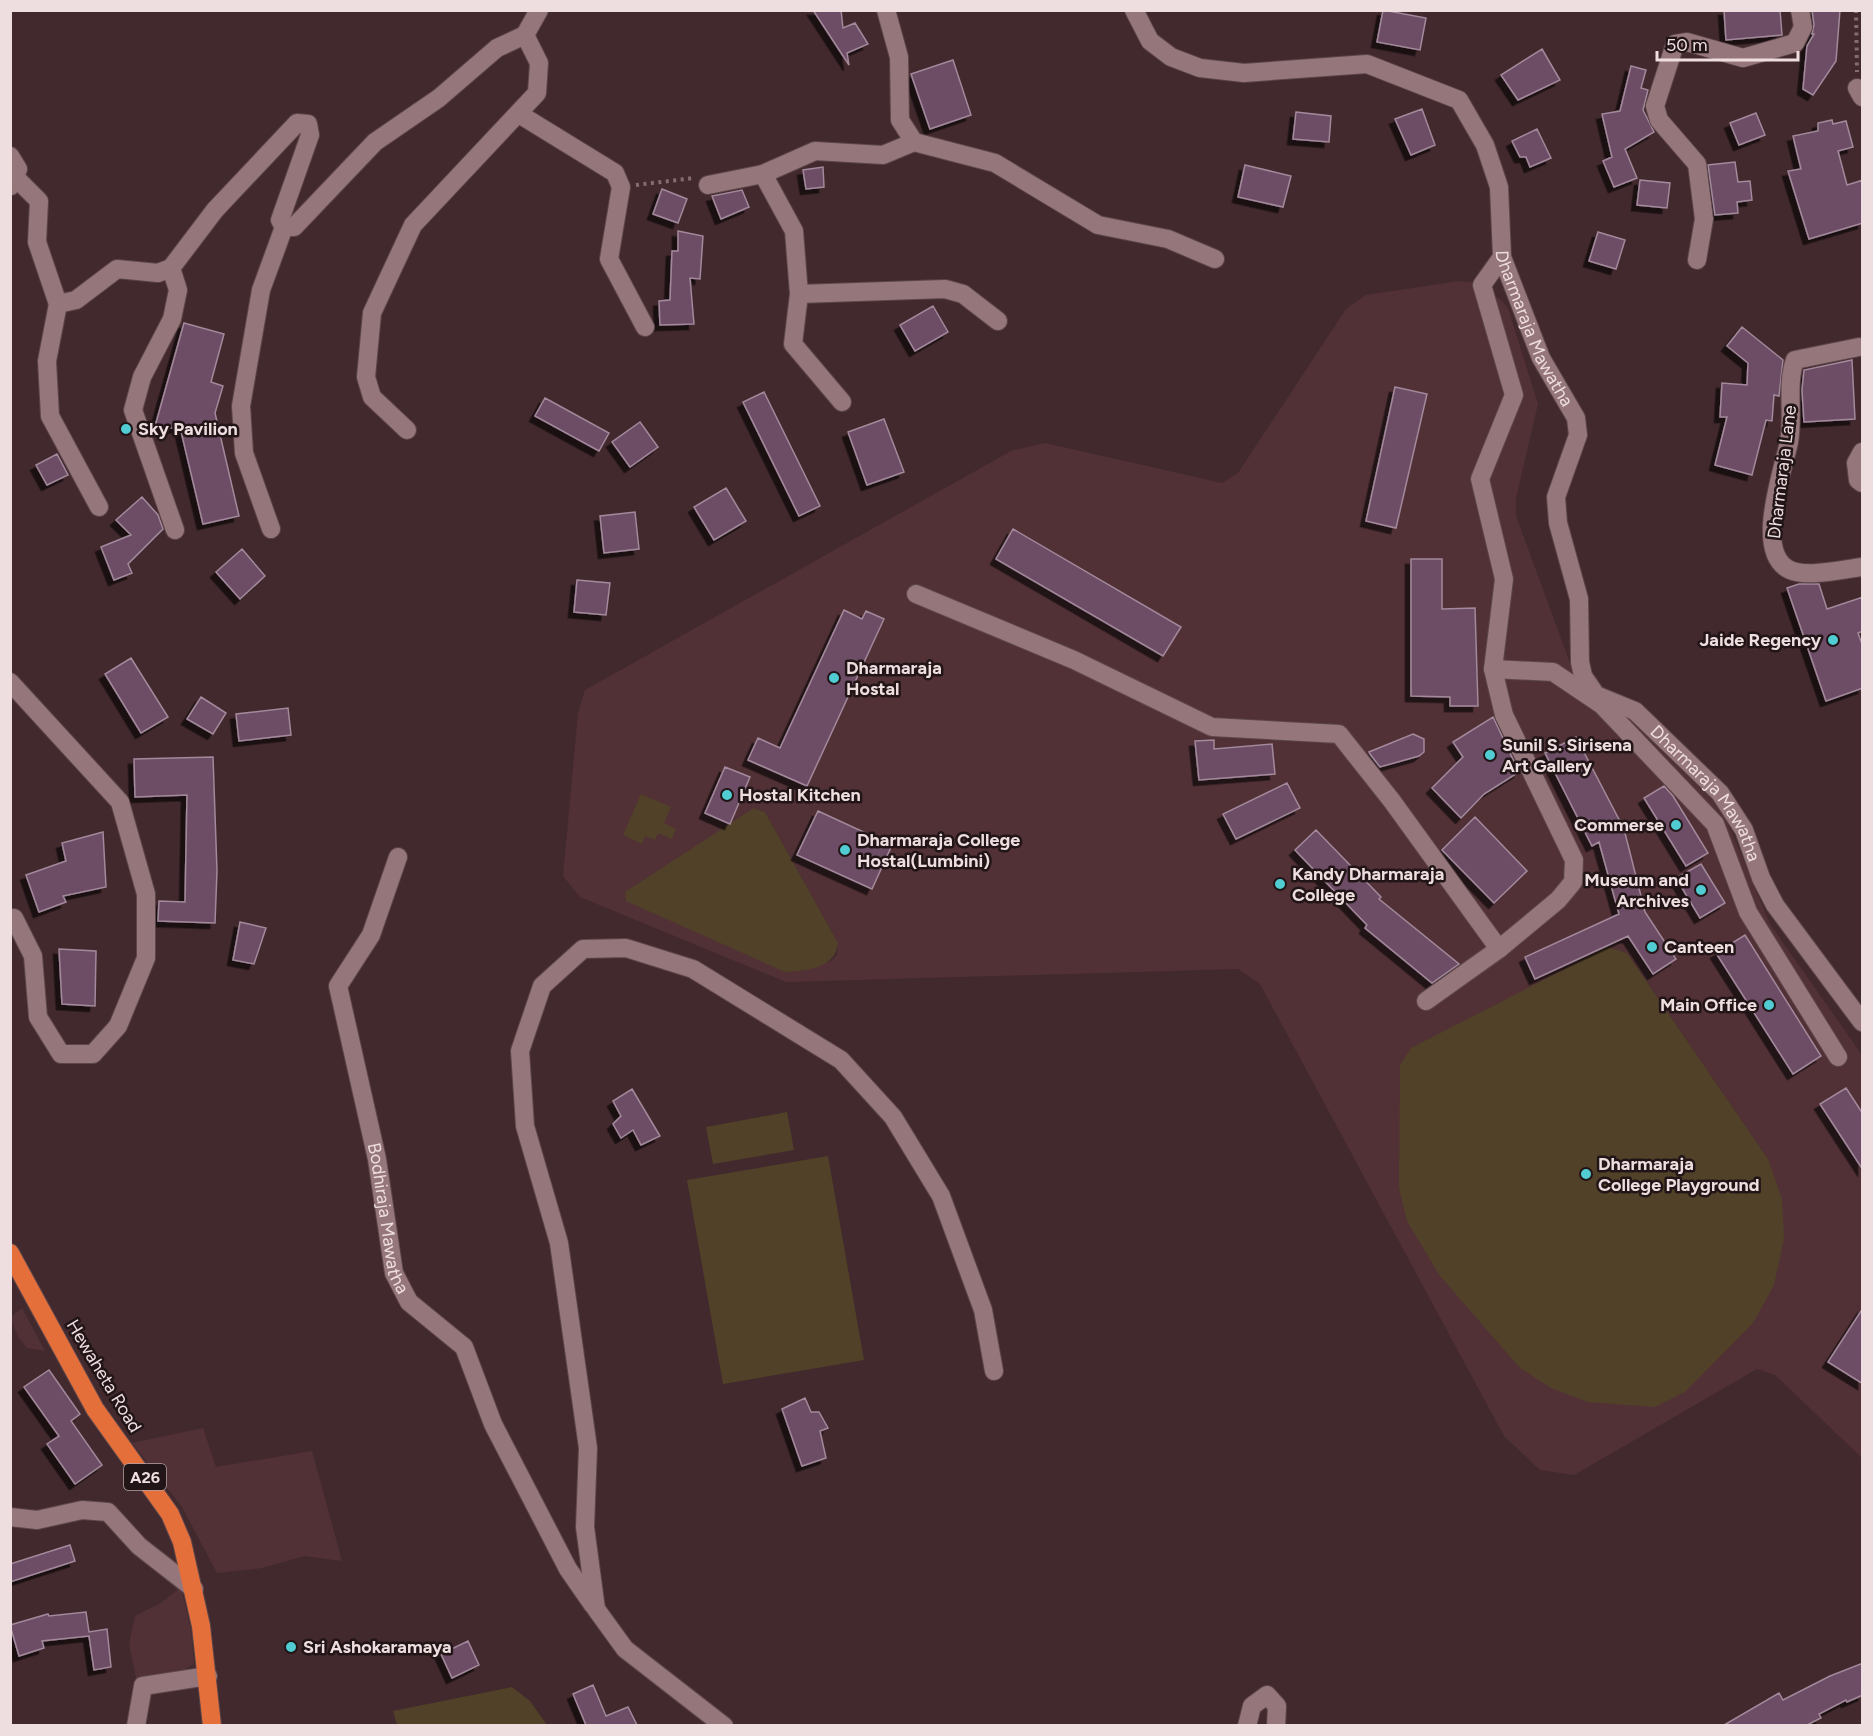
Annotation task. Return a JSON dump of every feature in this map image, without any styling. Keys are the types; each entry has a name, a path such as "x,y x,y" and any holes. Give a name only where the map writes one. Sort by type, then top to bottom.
{"highway":[{"name":"Hewaheta Road","path":"10,1253 95,1409 170,1514 189,1564 194,1589 208,1676 212,1725"}],"street":[{"path":"284,227 294,227 309,214 375,142 439,98 497,48 525,35 539,10"},
{"path":"886,10 899,57 900,120 914,142"},
{"name":"Dharmaraja Mawatha","path":"1134,10 1150,41 1171,57 1200,68 1244,73 1367,63 1459,100 1485,145 1500,187 1502,257 1541,358 1576,418 1578,435 1556,497 1558,523 1579,599 1580,662 1583,676 1596,695 1635,711 1720,793 1744,830 1761,878 1775,905 1863,1022"},
{"path":"1697,261 1704,219 1697,164 1659,120 1655,106 1670,53 1675,44 1687,42 1743,58 1795,43 1803,27 1800,10"},
{"path":"406,430 372,397 366,377 372,313 413,225 537,93 539,63 525,35"},
{"path":"519,114 615,173 621,187 609,259 645,327"},
{"path":"58,304 76,300 117,269 159,273 171,268 215,210 272,149 297,123 308,124 310,135 280,220 284,227 261,290 241,406 244,453 271,529"},
{"path":"706,181 763,174 815,151 883,156 914,142 995,163 1098,225 1168,238 1215,259"},
{"path":"10,156 18,169 13,182 39,201 37,242 58,304 47,361 50,416 99,507"},
{"path":"763,174 794,231 799,294 793,344 842,402"},
{"path":"1426,1001 1499,949 1558,900 1573,882 1574,860 1504,715 1493,669 1504,579 1480,479 1514,395 1482,285 1502,257"},
{"path":"171,268 178,290 171,319 142,377 133,410 175,530"},
{"path":"799,294 945,289 963,294 998,321"},
{"name":"Dharmaraja Lane","path":"1861,344 1795,360 1790,438 1770,533 1773,554 1789,570 1815,573 1863,567"},
{"path":"1863,452 1856,463 1858,480 1863,483"},
{"path":"916,594 1074,660 1212,727 1339,734 1392,801 1499,949"},
{"path":"1493,669 1553,672 1602,705 1715,824 1748,912 1838,1057"},
{"path":"10,682 120,802 146,894 146,958 118,1026 93,1054 61,1054 38,1017 33,956 14,918 10,920"},
{"name":"Bodhiraja Mawatha","path":"398,857 370,935 338,987 377,1159 394,1273 409,1302 464,1347 493,1424 568,1569 625,1649 723,1725"},
{"path":"596,1609 585,1527 588,1448 559,1243 525,1126 520,1051 542,986 583,949 626,948 693,969 841,1060 893,1117 941,1196 983,1310 994,1371"},
{"path":"10,1517 37,1520 82,1510 108,1512 139,1546 194,1589"},
{"path":"136,1725 143,1686 208,1676"},
{"path":"1247,1725 1252,1706 1267,1695 1277,1706 1276,1725"}],"path":[{"path":"1856,10 1860,92"},
{"path":"621,187 706,181"}],"shaded area":[{"name":"Kandy Dharmaraja College","path":"1459,281 1471,282 1500,299 1508,308 1538,404 1516,498 1516,516 1570,663 1722,809 1770,924 1862,1055 1862,1458 1775,1375 1757,1369 1574,1475 1540,1470 1504,1436 1260,984 1238,969 786,982 580,897 563,876 578,713 585,690 1011,451 1045,443 1222,483 1238,473 1346,309 1366,295","holes":["755,808 765,812 838,943 837,955 831,961 799,971","1608,947 1627,953 1768,1159"]},
{"path":"641,794 671,807 664,823 676,829 672,839 658,833 655,840 645,836 642,844 623,835"},
{"path":"754,808 765,812 838,943 832,958 826,963 802,971 785,972 626,901 625,892"},
{"name":"Dharmaraja College Playground","path":"1608,947 1627,953 1768,1159 1782,1199 1784,1239 1774,1285 1753,1323 1685,1392 1655,1407 1588,1402 1551,1388 1520,1368 1440,1276 1407,1221 1399,1188 1400,1065 1411,1048"},
{"path":"787,1112 794,1150 713,1164 706,1127"},
{"path":"828,1156 864,1360 723,1384 687,1180"},
{"path":"22,1308 45,1351 27,1348 19,1338 10,1318"},
{"path":"203,1428 216,1467 312,1451 342,1561 304,1556 262,1568 217,1573 182,1507 132,1443"},
{"path":"181,1587 191,1630 194,1664 176,1674 137,1682 129,1644 135,1616 161,1603"},
{"path":"512,1687 530,1701 547,1725 397,1725 393,1711"}],"building":[{"path":"813,10 841,10 843,28 855,23 868,44 847,53 849,65"},
{"path":"1383,10 1426,18 1420,50 1377,42"},
{"path":"1724,10 1780,10 1782,35 1726,40"},
{"path":"1812,10 1840,10 1836,61 1813,95 1803,89 1807,46 1814,34 1812,34 1814,25"},
{"path":"1542,49 1560,80 1518,100 1501,75"},
{"path":"953,60 971,115 930,129 911,74"},
{"path":"1631,66 1646,70 1641,88 1648,90 1643,110 1654,132 1625,149 1637,178 1614,187 1603,161 1612,157 1602,114 1620,111"},
{"path":"1422,109 1435,145 1411,155 1395,119"},
{"path":"1296,112 1331,116 1329,142 1293,139"},
{"path":"1756,113 1765,135 1739,145 1730,123"},
{"path":"1832,120 1833,124 1846,121 1853,147 1838,151 1847,185 1863,180 1863,223 1809,239 1788,171 1801,169 1793,136 1818,131 1818,123"},
{"path":"1537,129 1551,158 1530,167 1526,157 1520,157 1512,141"},
{"path":"1735,162 1738,182 1750,181 1752,200 1737,202 1738,213 1715,215 1708,165"},
{"path":"1245,165 1291,176 1283,207 1238,197"},
{"path":"823,167 824,187 806,189 803,170"},
{"path":"1640,180 1670,183 1667,208 1637,205"},
{"path":"662,189 687,199 678,223 653,214"},
{"path":"742,190 749,207 721,219 712,196"},
{"path":"678,231 703,236 700,279 690,278 694,324 660,325 659,301 670,300 672,251 678,251"},
{"path":"1598,232 1625,240 1616,269 1589,261"},
{"path":"933,306 948,332 915,351 900,325"},
{"path":"184,323 224,334 211,382 223,386 215,413 239,516 203,524 180,427 154,430"},
{"path":"1742,327 1783,360 1779,396 1774,395 1772,421 1766,420 1752,475 1715,465 1727,417 1720,417 1722,383 1747,385 1748,363 1727,346"},
{"path":"1852,360 1855,419 1804,422 1802,390 1804,370"},
{"path":"1395,387 1427,394 1396,528 1366,521"},
{"path":"764,392 820,506 799,516 743,402"},
{"path":"545,398 609,433 599,451 535,416"},
{"path":"884,419 904,472 867,485 848,432"},
{"path":"640,422 658,447 630,467 612,442"},
{"path":"57,454 68,475 47,485 36,465"},
{"path":"726,488 746,521 714,540 694,507"},
{"path":"142,497 158,515 163,529 128,564 132,573 114,580 101,547 131,535 116,520"},
{"path":"635,512 639,549 604,553 600,516"},
{"path":"1013,529 1181,627 1163,656 996,559"},
{"path":"242,549 265,576 240,599 216,572"},
{"path":"1411,559 1442,559 1442,609 1475,608 1478,706 1450,706 1450,697 1411,696"},
{"path":"577,580 610,583 606,615 574,612"},
{"name":"Jaide Regency","path":"1799,584 1819,584 1827,609 1863,597 1863,631 1858,633 1863,647 1863,688 1826,701 1787,588"},
{"name":"Dharmaraja Hostal","path":"844,610 862,619 866,611 884,619 807,786 748,760 758,738 780,748"},
{"path":"131,658 168,717 141,733 105,674"},
{"path":"201,697 226,713 213,734 187,719"},
{"path":"288,708 291,735 239,741 236,714"},
{"name":"Sunil S. Sirisena Art Gallery","path":"1493,717 1519,772 1484,794 1461,818 1432,788 1463,757 1453,742"},
{"path":"1413,734 1424,739 1424,752 1419,756 1380,767 1369,752"},
{"path":"1576,737 1624,829 1645,912 1676,959 1653,974 1628,936 1535,979 1525,957 1619,914 1599,842 1592,846 1545,753"},
{"path":"1214,740 1214,749 1272,744 1275,774 1199,780 1195,741"},
{"path":"213,757 217,871 215,923 158,921 159,901 185,902 187,795 135,797 134,759"},
{"name":"Hostal Kitchen","path":"725,767 750,777 730,824 705,813"},
{"path":"1287,783 1300,808 1236,839 1223,814"},
{"name":"Commerse","path":"1664,786 1673,796 1708,853 1686,866 1644,798"},
{"name":"Dharmaraja College Hostal(Lumbini)","path":"818,811 892,845 872,889 797,855"},
{"path":"1475,817 1527,871 1494,903 1442,850"},
{"path":"1316,830 1381,897 1379,899 1459,964 1432,983 1365,928 1367,925 1295,850"},
{"path":"103,832 106,887 63,896 66,902 39,912 26,875 66,861 62,843"},
{"name":"Museum and Archives","path":"1701,864 1725,903 1700,918 1676,878"},
{"path":"240,922 266,928 254,964 233,960"},
{"name":"Main Office","path":"1745,935 1821,1056 1793,1074 1716,953"},
{"path":"59,949 96,951 95,1006 62,1004"},
{"path":"1846,1088 1863,1114 1863,1170 1820,1104"},
{"path":"632,1089 660,1136 641,1145 633,1130 621,1138 613,1124 621,1116 613,1101"},
{"path":"1863,1308 1863,1384 1828,1362"},
{"path":"49,1370 80,1414 71,1421 102,1465 75,1484 47,1444 59,1436 24,1387"},
{"path":"805,1398 811,1412 819,1412 828,1428 820,1431 826,1458 802,1466 782,1409"},
{"path":"70,1545 75,1561 10,1582 10,1564"},
{"path":"86,1612 89,1632 107,1629 111,1667 94,1670 89,1636 42,1641 44,1648 19,1656 10,1625 48,1614 49,1616"},
{"path":"468,1641 479,1665 452,1678 441,1654"},
{"path":"1863,1663 1863,1695 1847,1702 1846,1700 1819,1714 1821,1718 1807,1725 1724,1725 1779,1693 1783,1700 1830,1676"},
{"path":"593,1685 606,1716 628,1707 637,1725 586,1725 573,1694"}],"place":[{"name":"Sky Pavilion","path":"126,429"},
{"name":"Jaide Regency","path":"1833,640"},
{"name":"Dharmaraja Hostal","path":"834,678"},
{"name":"Sunil S. Sirisena Art Gallery","path":"1490,755"},
{"name":"Hostal Kitchen","path":"727,795"},
{"name":"Commerse","path":"1676,825"},
{"name":"Dharmaraja College Hostal(Lumbini)","path":"845,850"},
{"name":"Kandy Dharmaraja College","path":"1280,884"},
{"name":"Museum and Archives","path":"1701,890"},
{"name":"Canteen","path":"1652,947"},
{"name":"Main Office","path":"1769,1005"},
{"name":"Dharmaraja College Playground","path":"1586,1174"},
{"name":"Sri Ashokaramaya","path":"291,1647"}]}
